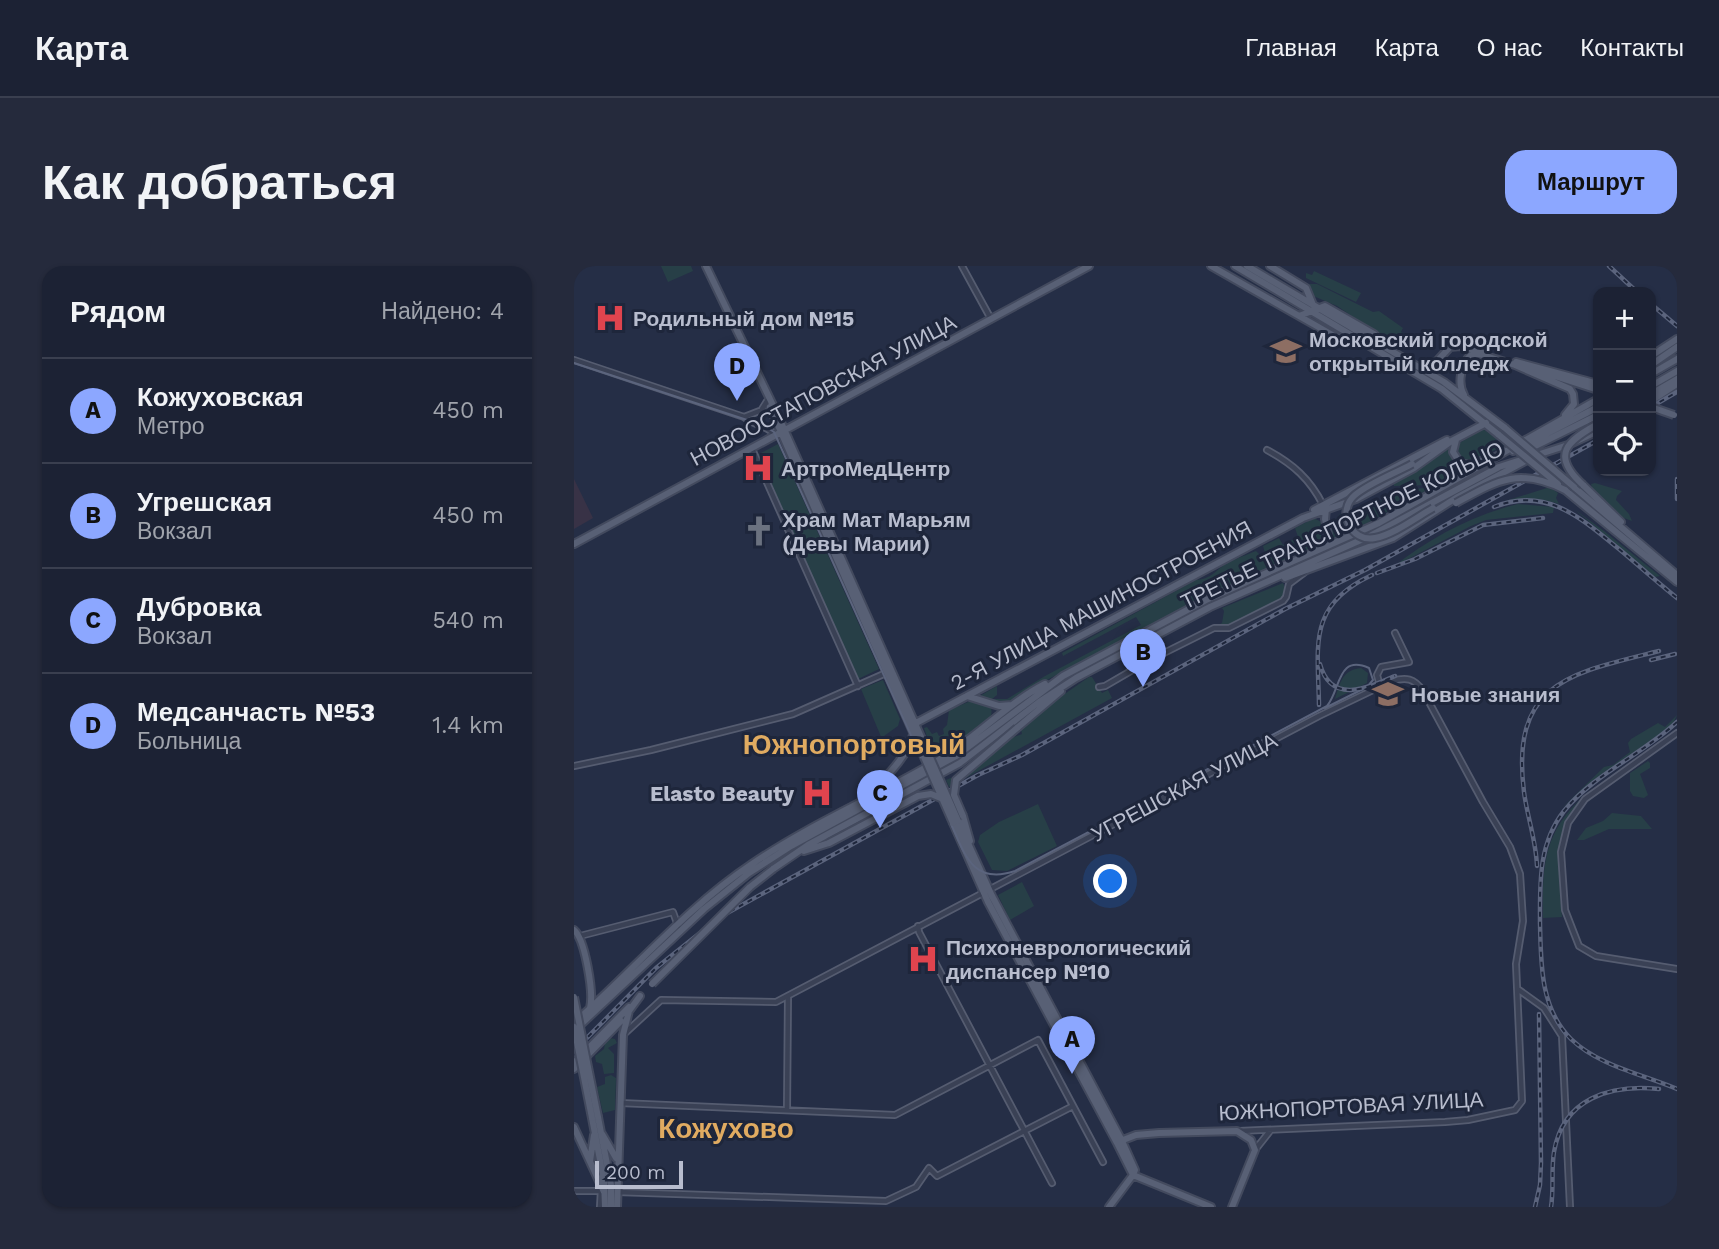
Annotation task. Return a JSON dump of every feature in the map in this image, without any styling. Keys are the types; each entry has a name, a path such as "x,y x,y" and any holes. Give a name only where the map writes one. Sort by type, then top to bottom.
{"main road":[{"path":"706,266 765,391 780,433"},
{"name":"НОВООСТАПОВСКАЯ УЛИЦА","path":"574,544 1089,266"},
{"path":"1211,266 1341,339 1373,347"},
{"path":"1235,266 1428,371 1465,396 1677,575"},
{"path":"1247,266 1297,300"},
{"path":"1270,266 1307,289 1315,309 1442,388 1677,582"},
{"path":"1297,300 1306,296 1307,289"},
{"path":"1289,310 1297,310 1297,300"},
{"path":"1302,317 1315,309 1329,307 1374,334 1383,346"},
{"path":"1656,353 1677,339"},
{"path":"1428,371 1447,348 1457,345 1593,388"},
{"path":"1466,347 1462,349 1462,353 1479,354 1515,365 1570,389 1574,397 1573,406 1549,426"},
{"path":"1656,363 1677,349"},
{"path":"1465,396 1460,384 1466,360 1471,355"},
{"path":"1656,371 1677,359"},
{"path":"1522,364 1593,382"},
{"path":"1656,384 1677,377"},
{"path":"1656,391 1677,377"},
{"path":"1656,396 1677,377"},
{"path":"765,391 780,433 893,679 913,732 958,820 974,861"},
{"name":"ТРЕТЬЕ ТРАНСПОРТНОЕ КОЛЬЦО","path":"574,1027 704,909 749,873 798,842 956,756 1034,696 1072,671 1206,600 1379,523 1593,402"},
{"path":"1656,409 1676,415"},
{"path":"1476,470 1593,410"},
{"path":"1488,473 1519,454 1593,417"},
{"name":"2-Я УЛИЦА МАШИНОСТРОЕНИЯ","path":"1439,446 1460,437 1484,421"},
{"name":"2-Я УЛИЦА МАШИНОСТРОЕНИЯ","path":"910,721 923,719 1484,421"},
{"path":"1593,427 1573,439 1566,451 1568,469 1646,549"},
{"name":"ТРЕТЬЕ ТРАНСПОРТНОЕ КОЛЬЦО","path":"574,1063 750,887 783,861 960,763 1047,696 1089,671 1250,589 1370,536 1514,460 1560,448 1593,433"},
{"path":"1460,437 1453,447 1454,455 1460,463 1469,465 1527,439"},
{"path":"1439,446 1353,496 1347,509 1348,524 1360,536 1374,539 1433,508 1465,485"},
{"path":"1411,528 1452,500 1489,480 1535,456 1560,448"},
{"path":"1250,589 1385,541 1496,481 1513,477 1538,480 1565,490"},
{"path":"1311,554 1326,542 1328,534 1325,519 1330,505"},
{"path":"1303,518 1317,518 1327,526"},
{"path":"885,663 887,673 893,679"},
{"name":"2-Я УЛИЦА МАШИНОСТРОЕНИЯ","path":"574,1027 607,992 718,890 776,849 960,746 1031,691 1072,671"},
{"path":"1089,671 956,780 954,794 958,820 987,891 1135,1170 1109,1207"},
{"path":"967,696 1006,707 1013,705"},
{"path":"987,702 995,711 990,723"},
{"path":"923,719 921,724 927,756 943,799 958,820"},
{"path":"910,721 923,740"},
{"path":"859,803 871,794 901,759 912,742 913,732"},
{"path":"912,774 903,776 897,772 901,759 913,751 927,756"},
{"path":"783,861 829,843 918,796 931,794 943,799"},
{"path":"718,890 749,873"},
{"path":"577,933 590,985 592,1002 589,1010"},
{"path":"590,985 595,994 607,992"},
{"path":"574,1069 605,1038 640,996"},
{"path":"574,997 595,1117 606,1198 603,1207"},
{"path":"614,1207 617,1192 621,1048 629,1011"},
{"path":"574,1027 595,1117"},
{"path":"605,1038 617,1037 621,1048"},
{"path":"575,1130 585,1140 596,1133 614,1135 618,1119"},
{"path":"575,1130 606,1198"},
{"path":"1232,1207 1255,1150 1251,1140 1237,1131"},
{"name":"ЮЖНОПОРТОВАЯ УЛИЦА","path":"1119,1142 1136,1135 1237,1131"},
{"path":"596,1133 617,1159"},
{"path":"590,1161 596,1133"},
{"path":"596,1133 611,1185 614,1207"},
{"path":"1119,1142 1126,1165 1133,1175 1211,1207"},
{"path":"1125,1184 1126,1165"}],"street":[{"path":"962,266 991,319"},
{"path":"1297,300 1302,317"},
{"path":"1313,323 1315,309"},
{"path":"574,360 744,417 750,422 780,433"},
{"path":"762,410 767,401"},
{"path":"744,417 762,410 772,412"},
{"path":"752,449 858,686"},
{"path":"1267,450 1299,471 1330,505"},
{"path":"1099,687 1214,628 1228,628 1283,601 1289,584 1313,568"},
{"path":"1283,578 1288,589"},
{"path":"1380,686 1377,676 1384,666 1409,662 1395,633"},
{"path":"878,677 885,663"},
{"path":"574,766 764,723 799,712 887,673"},
{"path":"878,677 893,679"},
{"name":"УГРЕШСКАЯ УЛИЦА","path":"623,1035 662,1000 774,1003 1311,720 1380,686 1402,678 1412,680"},
{"name":"ЮЖНОПОРТОВАЯ УЛИЦА","path":"1237,1131 1455,1121 1515,1110 1522,1101 1516,964 1523,900 1518,865 1423,691 1412,680"},
{"path":"1677,733 1592,793 1576,809 1568,823 1562,846 1567,919 1575,940 1596,956 1677,969"},
{"path":"577,933 673,912 678,926"},
{"path":"918,926 1052,1183"},
{"path":"1518,989 1544,1008 1562,1036 1570,1207"},
{"path":"786,1110 788,996"},
{"path":"1519,1004 1528,997"},
{"path":"619,1103 895,1115 1038,1040 1103,1161"},
{"path":"617,1192 886,1201 916,1187 929,1168 937,1176 1073,1106"},
{"path":"1255,1150 1270,1130"},
{"path":"602,1170 600,1186 603,1207"},
{"path":"614,1207 617,1177"},
{"path":"574,1191 600,1186"}],"shaded area":[{"path":"661,266 691,266 693,271 668,282"},
{"path":"1314,271 1361,293 1356,302 1306,278 1306,273 1312,275"},
{"path":"1307,284 1317,284 1373,312 1379,311 1403,328 1401,332 1407,335 1406,338 1397,335 1395,345 1337,306 1311,295"},
{"path":"1483,429 1497,439 1494,441 1496,444 1504,445 1472,462 1464,463 1455,453 1456,445"},
{"path":"778,444 879,669 856,680 759,454"},
{"path":"1451,446 1454,459 1466,467 1465,469 1433,485 1394,486 1394,482"},
{"path":"574,479 593,518 574,529"},
{"path":"1591,484 1622,491 1616,500 1632,521 1621,517 1592,488"},
{"path":"1550,487 1558,493 1556,498 1559,504 1531,499 1502,502"},
{"path":"1402,490 1427,490 1349,533 1347,529 1335,535 1337,539 1328,543 1333,522 1340,514 1369,507"},
{"path":"1518,504 1554,507 1553,513 1486,520 1393,567 1452,529 1484,514"},
{"path":"1574,509 1604,531 1660,576 1655,577"},
{"path":"1314,518 1323,523 1326,529 1318,546 1190,604 1045,681 1010,704 978,697 997,686 997,695 992,699 1007,699 1141,625 1136,617 1063,656 1062,653 1196,580 1210,576 1233,560 1256,551 1260,555 1265,553 1263,546 1279,538 1283,545 1298,537 1295,528"},
{"path":"1283,583 1287,592 1282,600 1228,627 1215,627 1222,623 1222,608"},
{"path":"1361,668 1368,673 1367,683 1335,699 1346,674"},
{"path":"1092,677 1102,693 1108,690 1112,698 949,787 946,780 974,768 1011,738 1022,734 1021,730 1046,707"},
{"path":"883,680 900,719 898,726 884,736 887,751 861,689"},
{"path":"973,700 991,708 988,721 974,733 943,752 941,750 934,757 924,728 927,727 932,734 944,734 949,710"},
{"path":"1677,715 1672,726 1602,774 1562,808 1604,767 1613,765 1630,752 1628,743 1631,739 1658,723 1665,727"},
{"path":"1648,761 1650,768 1640,774 1648,795 1644,798 1633,796 1630,791 1630,773"},
{"path":"1590,791 1577,805 1563,835 1559,866 1562,917 1543,918 1543,880 1549,848 1563,819"},
{"path":"1038,804 1057,846 1007,871 992,870 978,842 980,835 999,822"},
{"path":"1612,813 1641,816 1652,829 1609,829 1584,840 1577,840 1586,828 1603,821"},
{"path":"1022,882 1034,906 1010,920 998,895"},
{"path":"610,1038 617,1043 608,1048 614,1054 614,1073 604,1074 602,1064 596,1062 595,1056 604,1049"},
{"path":"611,1075 616,1078 615,1110 603,1113 597,1087 605,1084 605,1077"}],"tram line":[{"path":"574,363 765,426 774,432 961,846 972,864 989,874 1015,871 1327,706 1341,675 1351,666 1369,668 1373,680 1367,687"},
{"path":"1325,708 1395,676"}],"railway":[{"path":"1609,266 1632,287"},
{"path":"1656,308 1677,326"},
{"path":"1656,404 1677,392"},
{"path":"574,1051 656,968 720,917 978,775 1022,755 1285,609 1365,570 1593,443"},
{"path":"1677,479 1677,499"},
{"path":"1494,507 1530,500 1562,509 1591,526 1677,598"},
{"path":"1377,573 1415,559 1483,525 1543,518"},
{"path":"1319,705 1318,645 1326,613 1351,587 1372,575"},
{"path":"1537,866 1524,792 1522,755 1527,726 1538,704 1554,688 1574,676 1659,651"},
{"path":"1651,660 1675,654"},
{"path":"1320,664 1325,677 1341,689 1362,688 1395,676"},
{"path":"1677,722 1590,786 1564,811 1549,837 1545,851 1540,908 1544,985 1553,1014 1561,1027 1571,1039 1594,1056 1621,1069 1677,1089"},
{"path":"1535,1207 1541,1163 1539,1014"},
{"path":"1551,1207 1554,1152 1567,1119 1592,1098 1607,1092 1659,1089"}],"place":[{"name":"Родильный дом №15","path":"610,318"},
{"name":"Московский городской открытый колледж","path":"1286,351"},
{"name":"Медсанчасть №53","path":"737,401"},
{"name":"АртроМедЦентр","path":"758,468"},
{"name":"Храм Мат Марьям (Девы Марии)","path":"759,531"},
{"name":"Угрешская","path":"1143,687"},
{"name":"Новые знания","path":"1388,694"},
{"name":"Elasto Beauty","path":"817,793"},
{"name":"Дубровка","path":"880,828"},
{"name":"Психоневрологический диспансер №10","path":"923,959"},
{"name":"Кожуховская","path":"1072,1074"}],"district":[{"name":"Южнопортовый","path":"854,744"},
{"name":"Кожухово","path":"726,1128"}]}
